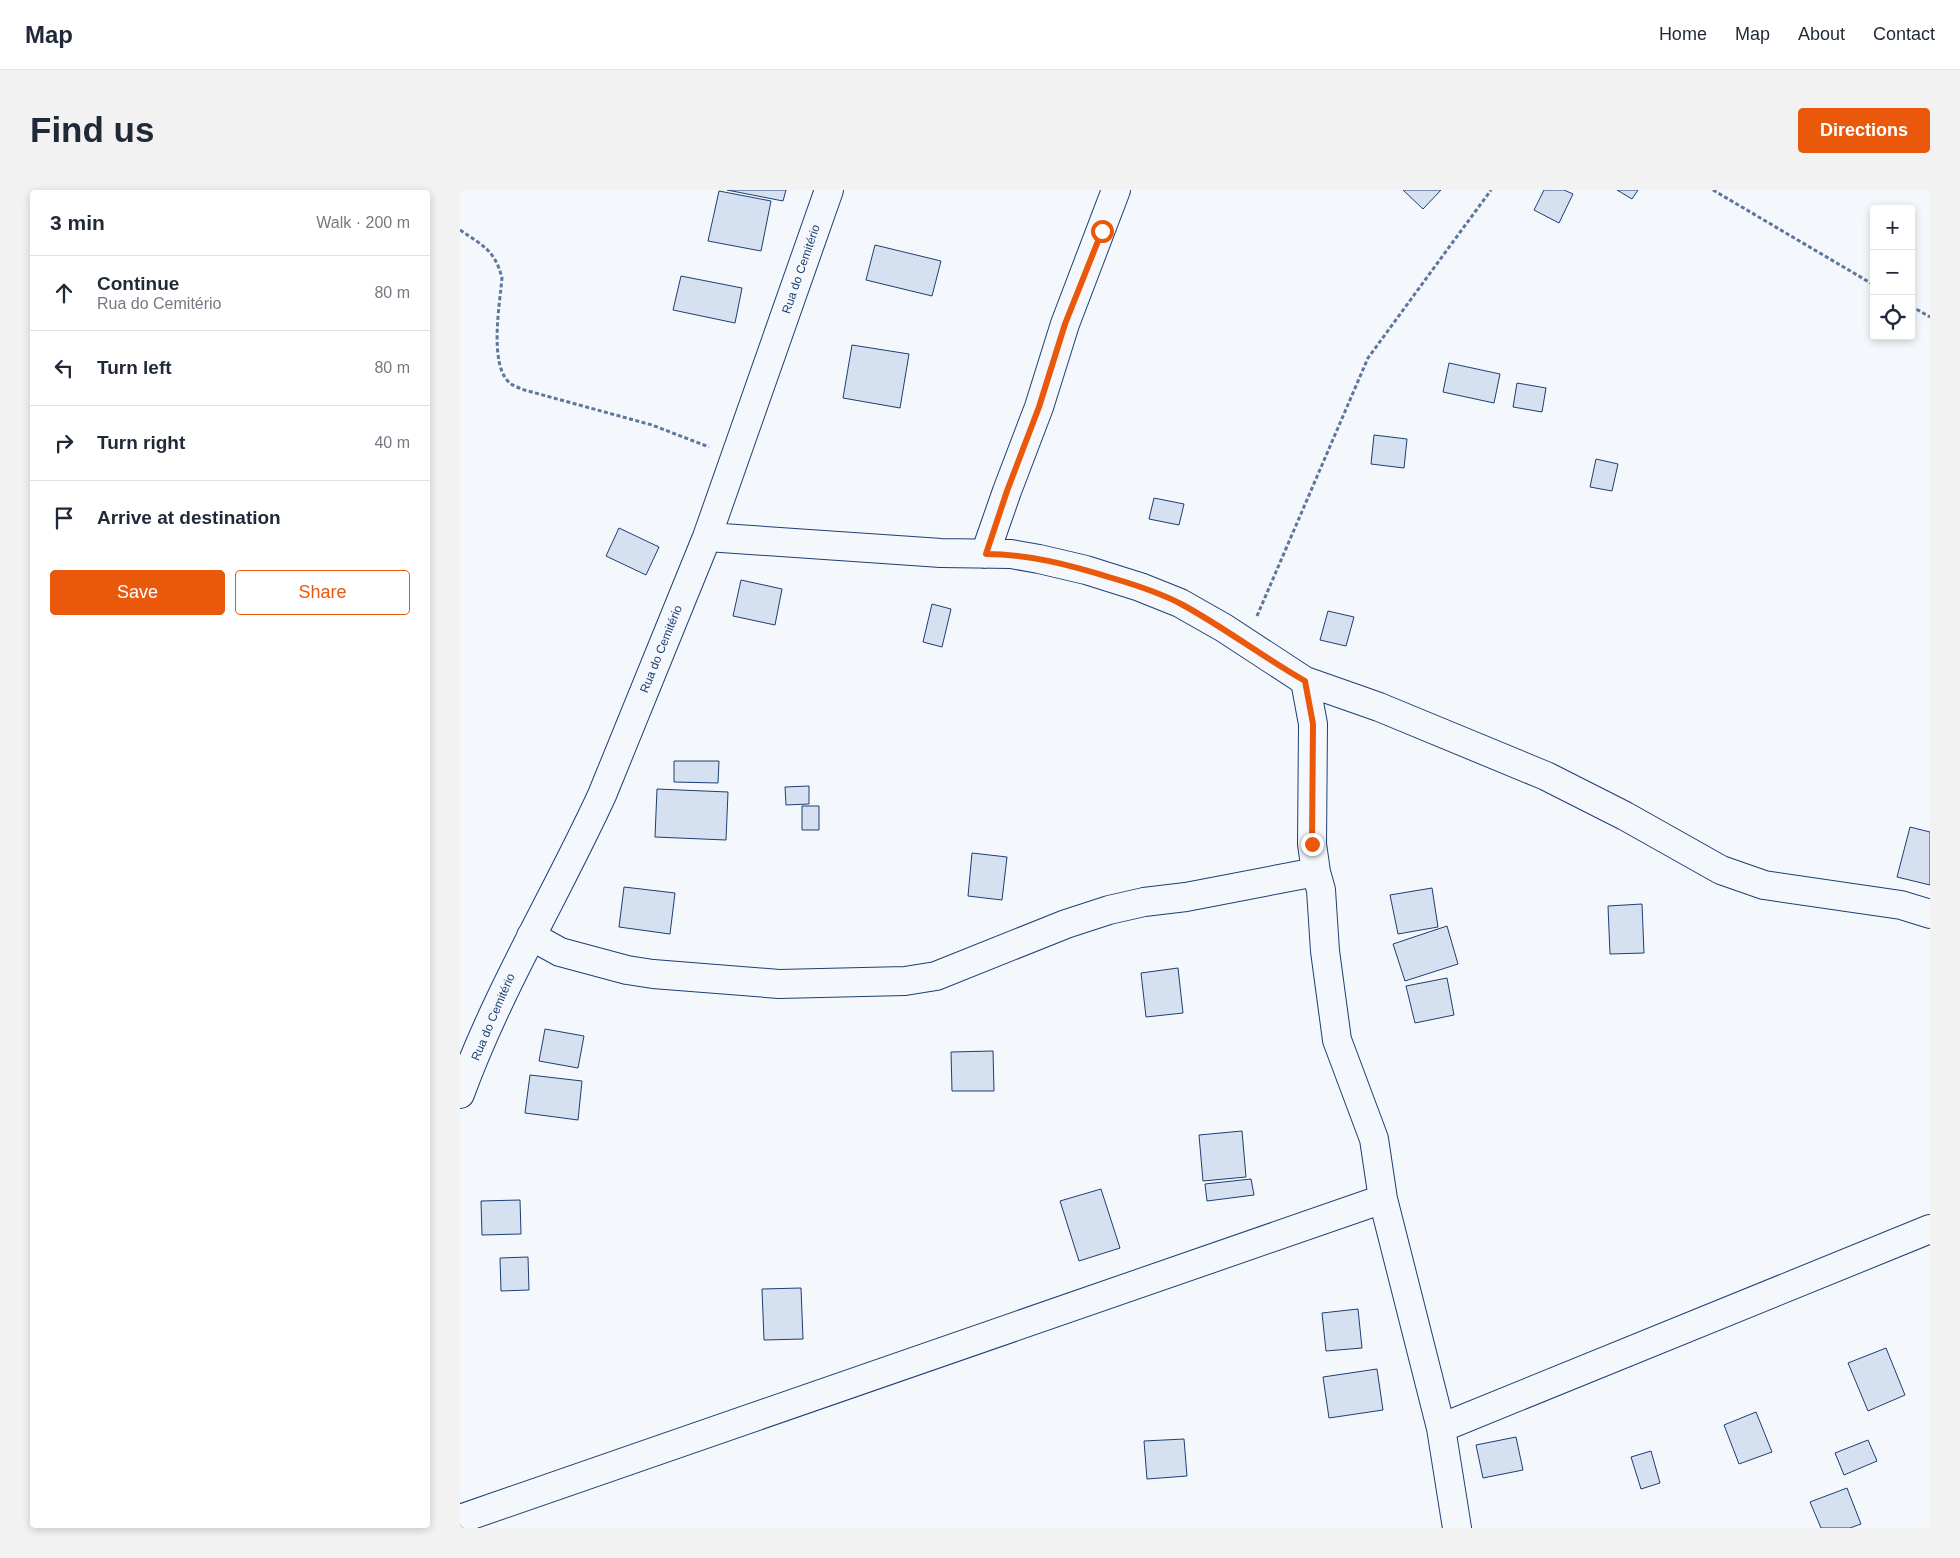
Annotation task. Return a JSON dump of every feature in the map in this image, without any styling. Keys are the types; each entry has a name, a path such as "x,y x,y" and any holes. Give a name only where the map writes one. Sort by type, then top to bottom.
{"street":[{"name":"Rua do Cemitério","path":"460,1094 493,1015 602,795 707,537 829,190"},
{"path":"986,554 1007,491 1039,407 1065,324 1116,190"},
{"path":"707,537 941,553 1011,554 1039,558 1140,587 1180,603 1305,681 1405,718 1546,776 1626,816 1721,870 1764,885 1902,905 1930,914"},
{"path":"1305,681 1313,724 1314,778 1312,828 1316,872 1321,890 1325,951 1337,1040 1374,1139 1384,1199 1441,1428 1457,1528"},
{"path":"531,936 560,952 627,970 653,974 779,984 905,981 936,976 1066,924 1109,910 1144,902 1186,897 1316,872"},
{"path":"460,1519 1384,1199"},
{"path":"1441,1428 1929,1226"}],"path":[{"path":"1245,642 1368,358 1491,190"},
{"path":"1713,190 1870,283"},
{"path":"460,230 490,250 500,268 502,278 497,358 502,372 510,383 521,389 652,425 735,457"},
{"path":"1915,308 1930,317"}],"building":[{"path":"727,190 786,190 783,201"},
{"path":"1403,190 1441,190 1423,209"},
{"path":"1544,190 1564,190 1573,194 1559,223 1534,210"},
{"path":"1617,190 1638,190 1632,199"},
{"path":"719,191 771,201 761,251 708,241"},
{"path":"875,245 941,261 932,296 866,280"},
{"path":"681,276 742,288 735,323 673,310"},
{"path":"852,345 909,354 900,408 843,398"},
{"path":"1449,363 1500,374 1494,403 1443,392"},
{"path":"1517,383 1546,388 1542,412 1513,407"},
{"path":"1374,435 1407,439 1404,468 1371,464"},
{"path":"1596,459 1618,464 1612,491 1590,487"},
{"path":"1154,498 1184,504 1179,525 1149,519"},
{"path":"619,528 659,547 646,575 606,556"},
{"path":"741,580 782,589 775,625 733,616"},
{"path":"932,604 951,609 942,647 923,642"},
{"path":"1328,611 1354,617 1346,646 1320,640"},
{"path":"674,761 719,761 718,783 674,782"},
{"path":"809,786 809,804 786,805 785,787"},
{"path":"657,789 728,792 726,840 655,837"},
{"path":"802,806 819,806 819,830 802,830"},
{"path":"1910,827 1930,832 1930,885 1897,877"},
{"path":"972,853 1007,857 1002,900 968,896"},
{"path":"624,887 675,893 670,934 619,927"},
{"path":"1432,888 1438,927 1398,934 1390,895"},
{"path":"1642,904 1644,953 1610,954 1608,906"},
{"path":"1447,926 1458,964 1405,981 1393,944"},
{"path":"1178,968 1183,1013 1146,1017 1141,973"},
{"path":"1447,978 1454,1015 1415,1023 1406,986"},
{"path":"545,1029 584,1036 578,1068 539,1061"},
{"path":"993,1051 994,1091 952,1091 951,1052"},
{"path":"530,1075 582,1081 578,1120 525,1113"},
{"path":"1242,1131 1246,1177 1203,1181 1199,1135"},
{"path":"1251,1179 1254,1195 1207,1201 1205,1184"},
{"path":"1101,1189 1120,1248 1079,1261 1060,1201"},
{"path":"520,1200 521,1234 482,1235 481,1201"},
{"path":"528,1257 529,1290 501,1291 500,1258"},
{"path":"801,1288 803,1339 764,1340 762,1289"},
{"path":"1358,1309 1362,1348 1326,1351 1322,1313"},
{"path":"1886,1348 1905,1395 1868,1411 1848,1363"},
{"path":"1377,1369 1383,1410 1329,1418 1323,1377"},
{"path":"1756,1412 1772,1452 1739,1464 1724,1425"},
{"path":"1516,1437 1523,1470 1483,1478 1476,1445"},
{"path":"1184,1439 1187,1476 1147,1479 1144,1441"},
{"path":"1868,1440 1877,1461 1844,1475 1835,1453"},
{"path":"1651,1451 1660,1483 1641,1489 1631,1457"},
{"path":"1847,1488 1861,1524 1850,1528 1821,1528 1810,1502"}],"route":[{"path":"1102,231 1065,324 1039,407 1007,491 986,554 1011,554 1039,558 1140,587 1180,603 1224,628 1305,681 1313,724 1312,844"}]}
